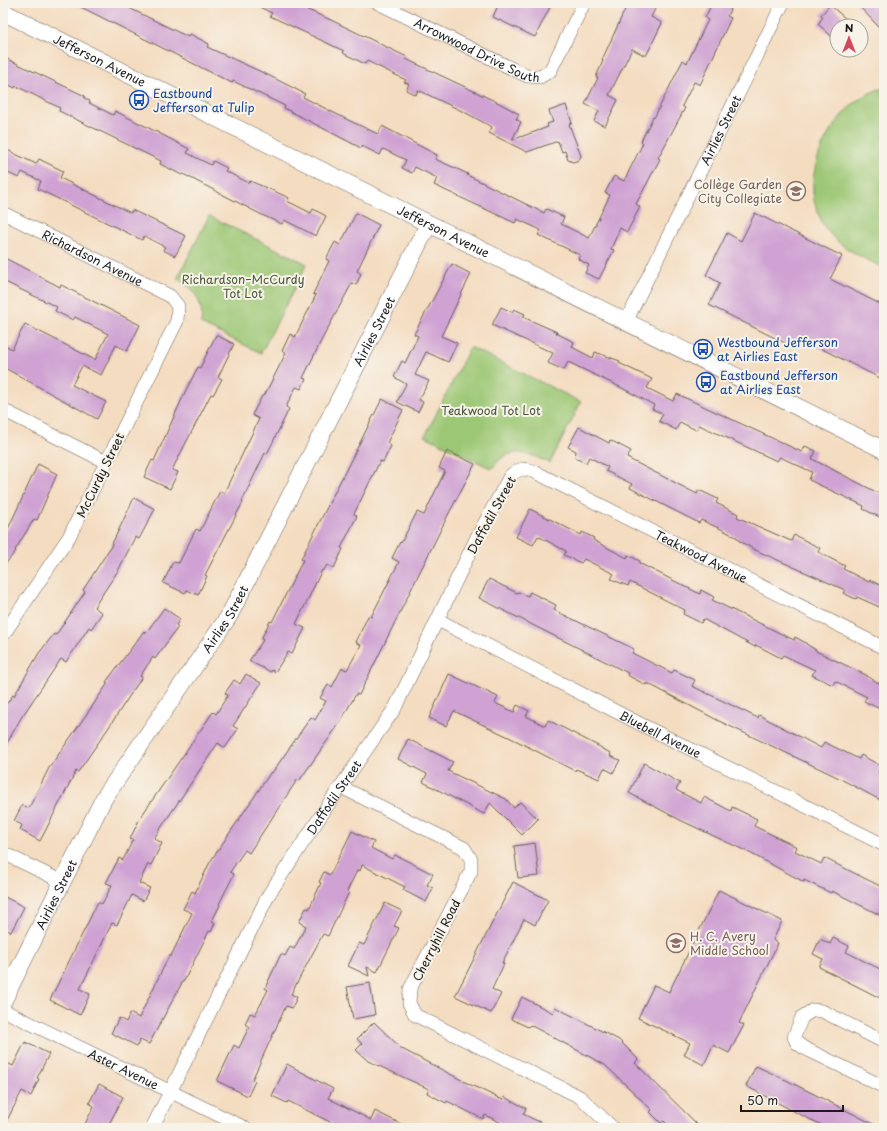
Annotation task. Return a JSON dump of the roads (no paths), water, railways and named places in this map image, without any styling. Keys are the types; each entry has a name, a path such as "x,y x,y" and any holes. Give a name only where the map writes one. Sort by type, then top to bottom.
{"street":[{"name":"Arrowwood Drive South","path":"378,3 527,76 540,77 550,71 584,3"},
{"name":"Airlies Street","path":"626,322 783,3"},
{"name":"Jefferson Avenue","path":"5,9 428,225 884,450"},
{"name":"Richardson Avenue","path":"3,214 170,296 178,306"},
{"name":"Airlies Street","path":"3,1001 104,798 229,616 428,225"},
{"name":"McCurdy Street","path":"3,635 69,537 177,321 178,306"},
{"path":"3,410 106,462"},
{"name":"Daffodil Street","path":"152,1128 269,894 395,708 476,539 510,476 518,469"},
{"name":"Teakwood Avenue","path":"518,469 528,469 535,472 884,648"},
{"name":"Bluebell Avenue","path":"438,620 648,728 884,845"},
{"name":"Cherryhill Road","path":"341,787 464,848 470,859 471,871 410,989 409,1003 415,1015 580,1097 613,1128"},
{"path":"3,853 63,882"},
{"name":"Aster Avenue","path":"3,1010 245,1128"},
{"path":"884,1042 822,1011 813,1010 802,1017 794,1037 797,1043 804,1048 884,1088"}],"place":[{"name":"Eastbound Jefferson at Tulip","path":"139,100"},
{"name":"Collège Garden City Collegiate","path":"796,191"},
{"name":"Westbound Jefferson at Airlies East","path":"703,349"},
{"name":"Eastbound Jefferson at Airlies East","path":"706,382"},
{"name":"H. C. Avery Middle School","path":"676,943"}],"park label":[{"name":"Richardson–McCurdy Tot Lot","path":"243,286"},
{"name":"Teakwood Tot Lot","path":"491,410"}]}
